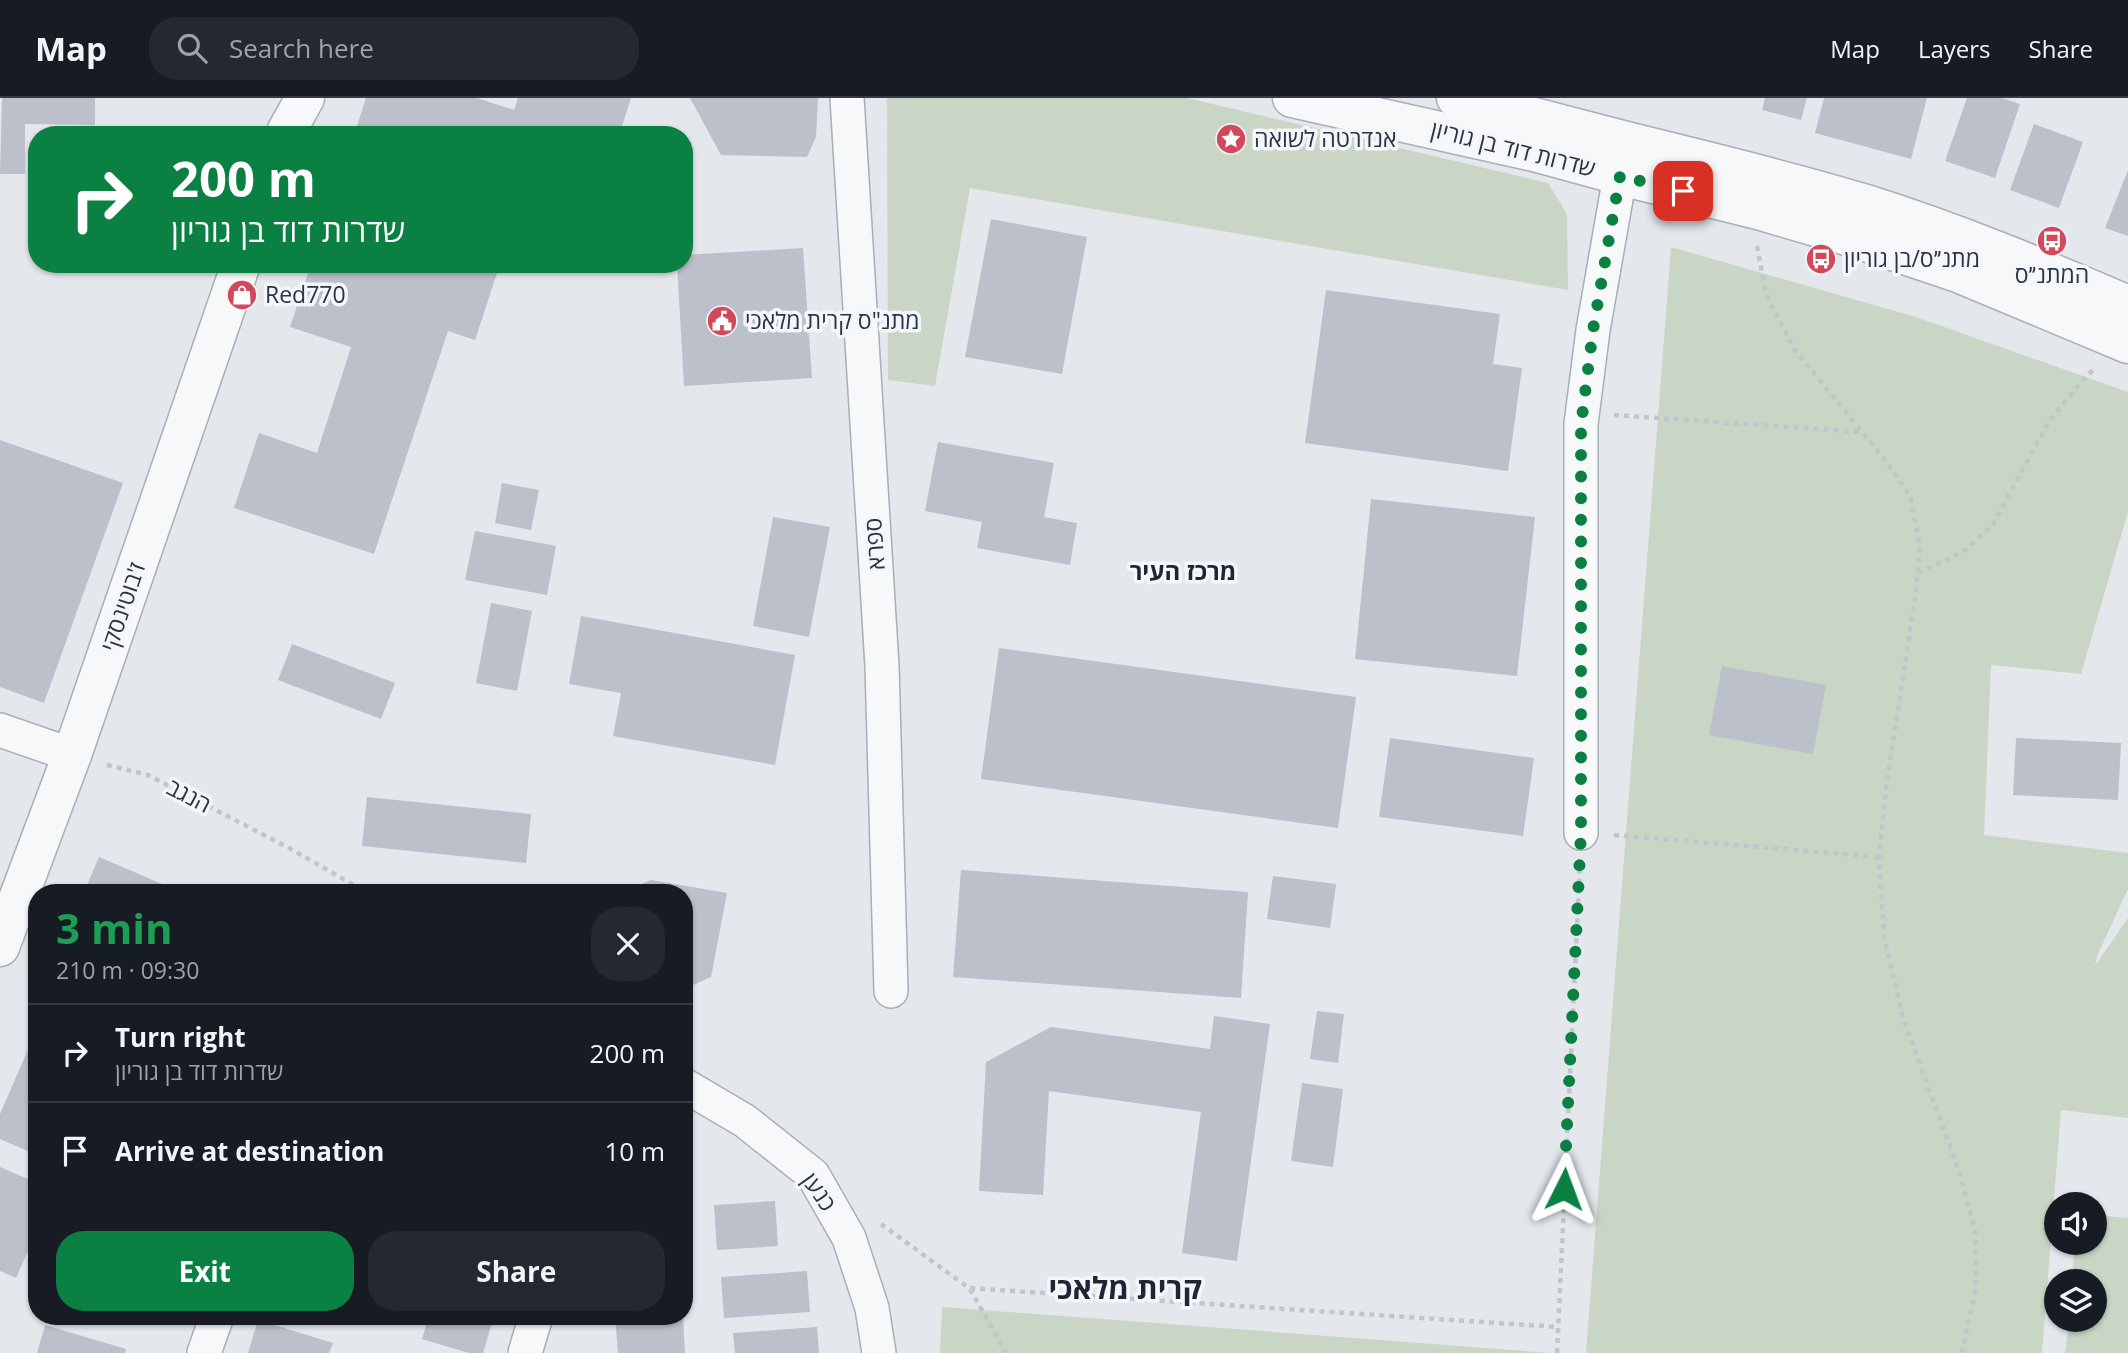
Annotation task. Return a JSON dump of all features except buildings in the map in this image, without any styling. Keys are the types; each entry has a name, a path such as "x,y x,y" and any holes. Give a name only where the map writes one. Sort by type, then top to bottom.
{"street":[{"path":"289,122 305,98"},
{"name":"ספרא","path":"847,98 883,666 891,991"},
{"name":"שדרות דוד בן גוריון","path":"1292,98 1534,152 1622,158 1767,175 1970,240 2128,305"},
{"name":"שדרות דוד בן גוריון","path":"1455,98 1542,117 1622,158 1758,209 1958,273 2128,344"},
{"path":"1581,833 1582,412 1622,158"},
{"name":"ז'בוטינסקי","path":"0,947 72,755 238,273"},
{"path":"0,730 72,755"},
{"name":"כנען","path":"693,1090 745,1121 813,1175 849,1238 872,1308 879,1353"},
{"path":"204,1353 214,1325"},
{"path":"525,1353 533,1325"}],"path":[{"path":"1758,209 1757,248 1766,293 1794,349 1886,461 1910,496 1920,547 1879,857 1884,936 1903,1018 1960,1174 1975,1231 1976,1287 1962,1353"},
{"path":"1917,573 1963,552 1992,526 2049,421 2087,375 2097,368"},
{"path":"1582,412 1861,432"},
{"name":"הנגב","path":"72,755 148,775 352,884"},
{"path":"1557,1353 1581,833 1879,857"},
{"path":"880,1223 969,1288 1006,1353"},
{"path":"969,1288 1558,1326"}],"green space":[{"path":"887,98 1187,98 1548,183 1567,214 1568,290 970,188 935,386 888,380"},
{"path":"1671,247 1916,317 2128,392 2128,512 2081,674 1991,665 1984,835 2128,853 2128,889 2097,956 2095,966 2128,918 2128,1118 2061,1110 2055,1192 2044,1192 2044,1255 2050,1255 2049,1269 2044,1269 2042,1353 1586,1353"},
{"path":"2107,1216 2128,1218 2128,1353 2065,1353 2068,1332 2107,1332 2107,1269 2073,1269 2074,1255 2107,1255"},
{"path":"943,1307 1552,1353 940,1353"}],"place":[{"name":"אנדרטה לשואה","path":"1231,139"},
{"name":"המתנ״ס","path":"2052,241"},
{"name":"מתנ״ס/בן גוריון","path":"1821,259"},
{"name":"Red770","path":"242,295"},
{"name":"מתנ\"ס קרית מלאכי","path":"722,321"}],"district":[{"name":"מרכז העיר","path":"1183,572"},
{"name":"קרית מלאכי","path":"1125,1289"}],"route":[{"path":"1564,1189 1581,833 1581,425 1593,330 1620,176 1683,191"}]}
